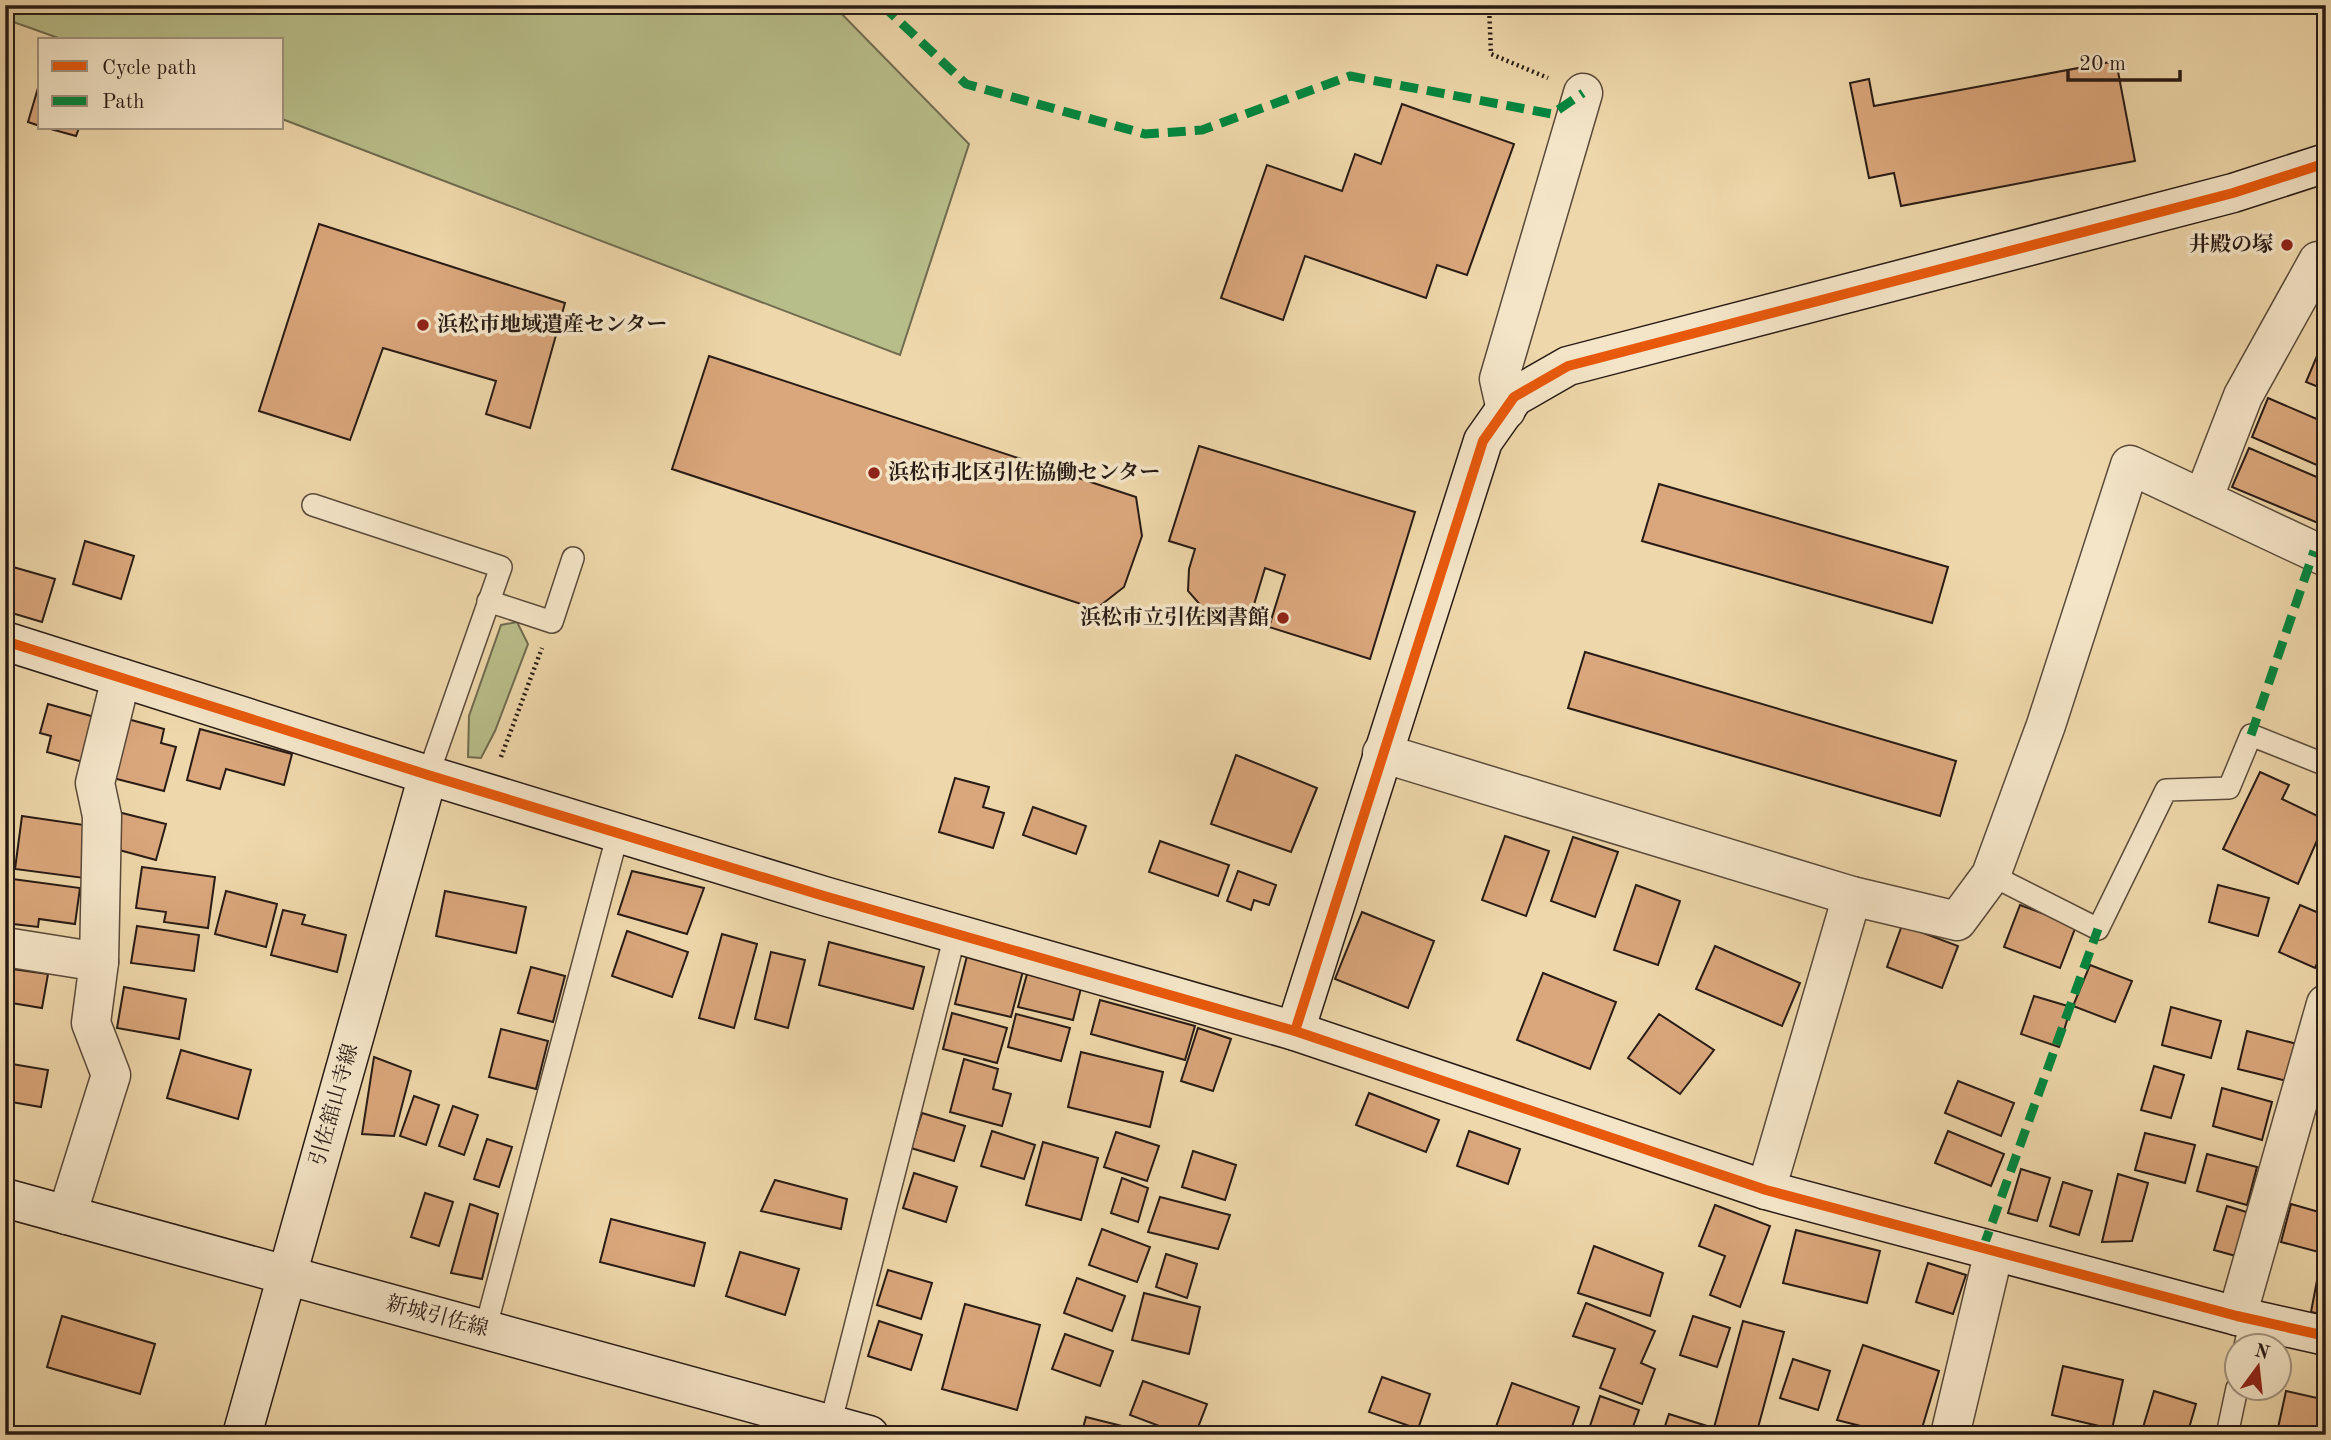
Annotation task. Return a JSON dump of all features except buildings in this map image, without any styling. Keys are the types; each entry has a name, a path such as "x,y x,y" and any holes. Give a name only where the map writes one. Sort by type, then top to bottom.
{"street":[{"path":"1506,410 1499,379 1583,93"},
{"path":"1295,1031 1483,441 1514,397 1568,366 2233,193 2326,163"},
{"path":"2203,499 2243,396 2318,261"},
{"path":"1382,753 1852,896 1957,921 1991,875 2046,725 2130,465 2326,557"},
{"path":"5,641 428,775 824,896 1295,1031 1766,1190 1994,1251 2245,1327 2326,1336"},
{"path":"67,1215 111,1075 92,1023 99,962 103,816 95,783 121,678"},
{"name":"引佐舘山寺線","path":"242,1435 428,775"},
{"path":"1766,1190 1852,896"},
{"path":"5,947 99,962"},
{"path":"2245,1327 2326,1004"},
{"name":"新城引佐線","path":"5,1198 869,1435"},
{"path":"1951,1435 1994,1251"}],"lane":[{"path":"313,505 501,567 428,775"},
{"path":"488,601 552,622 573,558"},
{"path":"1991,875 2098,929 2166,790 2229,788 2251,734 2326,765"},
{"path":"485,1330 618,833"},
{"path":"830,1425 956,932"},
{"path":"2227,1435 2234,1402"}],"path":[{"path":"1489,5 1491,54 1583,93"},
{"path":"497,768 552,622"}],"green space":[{"path":"5,5 833,5 969,144 900,355 284,120 284,38 58,38 5,19"},
{"path":"517,622 528,644 495,731 481,758 468,757 469,716 501,625"}],"marked path":[{"path":"882,5 966,84 1145,134 1202,130 1350,76 1552,114 1583,93"},
{"path":"2318,261 2326,256"},
{"path":"2251,735 2314,551"},
{"path":"1983,1248 2098,929"}],"cycle path":[{"path":"1295,1031 1483,441 1514,397 1568,366 2233,193 2326,163"},
{"path":"5,641 428,775 824,896 1295,1031 1766,1190 2237,1316 2326,1336"}],"place":[{"name":"井殿の塚","path":"2287,245"},
{"name":"浜松市地域遺産センター","path":"423,325"},
{"name":"浜松市北区引佐協働センター","path":"874,473"},
{"name":"浜松市立引佐図書館","path":"1283,618"}]}
